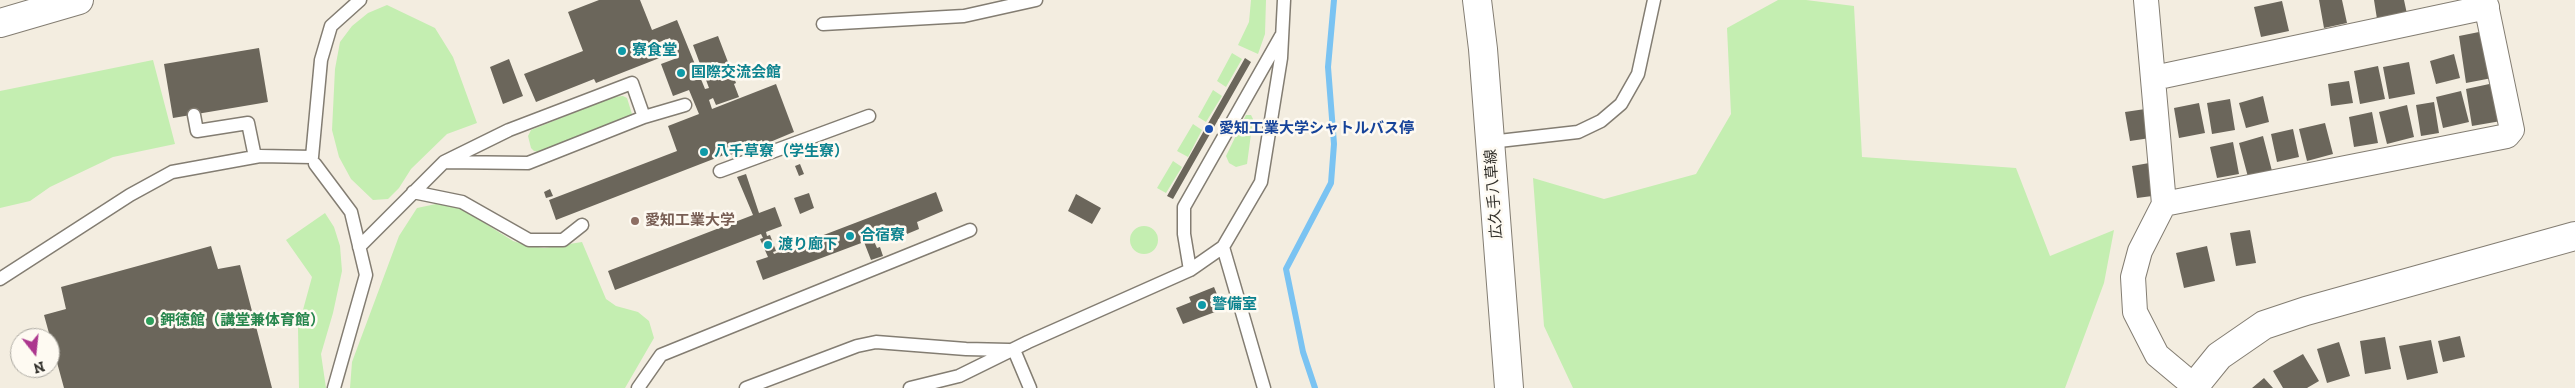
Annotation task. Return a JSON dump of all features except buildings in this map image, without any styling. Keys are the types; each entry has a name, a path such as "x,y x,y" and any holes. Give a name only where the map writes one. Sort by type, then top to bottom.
{"street":[{"path":"0,23 79,0"},
{"name":"広久手八草線","path":"1477,0 1509,388"},
{"path":"2146,0 2164,204 2140,251 2133,277 2135,312 2144,334 2157,355 2193,387 2220,356 2264,325 2306,311 2575,236"},
{"path":"2154,78 2486,4 2512,130 2507,136 2164,204"}],"lane":[{"path":"0,279 130,195 172,172 255,157 312,157 324,51 331,26 360,0"},
{"path":"823,24 964,16 1036,0"},
{"path":"910,388 959,376 1028,342 1190,270 1222,247 1261,182 1281,58 1284,0"},
{"path":"1490,142 1578,132 1601,121 1621,104 1638,74 1654,0"},
{"path":"1190,270 1184,234 1184,207 1282,33"},
{"path":"360,247 444,162 509,130 632,83 644,117"},
{"path":"444,162 528,163 644,117 685,105"},
{"path":"194,115 197,131 248,124 255,157"},
{"path":"720,171 766,156 869,116"},
{"path":"315,164 351,212 366,274 334,388"},
{"path":"413,192 462,202 529,240 540,242 563,240 582,225"},
{"path":"638,388 661,355 970,230"},
{"path":"1222,247 1264,388"},
{"path":"746,388 857,346 876,342 966,349 1014,350"},
{"path":"1014,350 1030,388"}],"green space":[{"path":"1251,0 1266,0 1265,34 1258,54 1238,45 1249,22"},
{"path":"1778,0 1806,0 1854,6 1862,157 2016,168 2050,256 2114,230 2104,283 2065,388 1573,388 1544,326 1533,178 1604,199 1696,174 1731,114 1727,28"},
{"path":"387,5 435,28 453,57 477,123 447,134 411,169 399,188 388,199 373,200 351,179 339,157 332,130 335,69 340,42 352,26 368,13"},
{"path":"1232,53 1242,59 1226,87 1217,81"},
{"path":"153,60 175,144 113,157 50,187 30,201 0,208 0,91"},
{"path":"1213,90 1222,96 1206,122 1198,117"},
{"path":"623,96 627,98 632,114 623,121 539,152 531,148 528,136 531,130 613,97"},
{"path":"1246,115 1251,115 1253,119 1247,164 1236,167 1229,163 1226,156"},
{"path":"1193,124 1202,130 1188,157 1177,151"},
{"path":"1173,161 1182,167 1166,193 1157,188"},
{"path":"436,204 459,207 513,241 526,245 544,248 582,242 606,299 616,306 638,312 649,321 654,338 625,388 350,388 352,362 399,236 417,208"},
{"path":"325,213 334,227 340,246 342,271 333,313 321,354 326,388 299,388 298,328 312,277 286,240"},
{"path":"1144,226 1154,230 1158,240 1154,250 1144,254 1134,250 1130,240 1134,230"}],"waterway":[{"path":"1315,388 1303,352 1286,269 1331,183 1334,144 1328,67 1334,0"}],"place":[{"name":"寮食堂","path":"622,51"},
{"name":"国際交流会館","path":"681,73"},
{"name":"愛知工業大学シャトルバス停","path":"1209,129"},
{"name":"八千草寮（学生寮）","path":"704,152"},
{"name":"愛知工業大学","path":"635,221"},
{"name":"合宿寮","path":"850,236"},
{"name":"渡り廊下","path":"768,245"},
{"name":"警備室","path":"1202,305"},
{"name":"鉀徳館（講堂兼体育館）","path":"150,321"}]}
